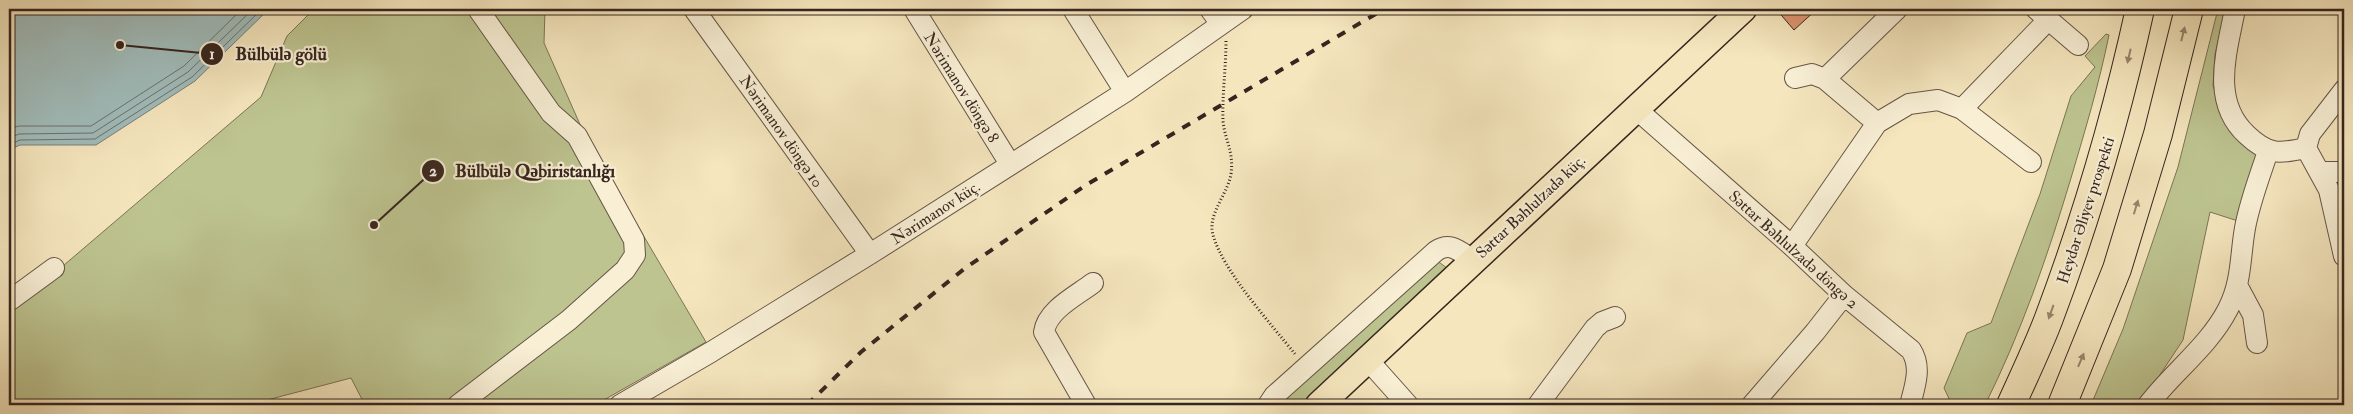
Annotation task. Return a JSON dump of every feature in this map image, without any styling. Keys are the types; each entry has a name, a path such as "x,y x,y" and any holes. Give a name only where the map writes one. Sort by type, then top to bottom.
{"highway":[{"name":"Heydər Əliyev prospekti","path":"2011,405 2048,320 2071,257 2114,121 2140,9"},
{"path":"2062,405 2117,269 2158,134 2189,9"}],"main road":[{"name":"Səttar Bəhlulzadə küç.","path":"1319,405 1743,9"}],"street":[{"path":"458,405 569,320 625,270 635,255 634,240 577,136 551,114 478,9"},
{"name":"Nərimanov döngə 10","path":"694,9 870,254"},
{"name":"Nərimanov döngə 8","path":"914,9 1010,164"},
{"path":"1073,9 1125,92"},
{"name":"Nərimanov küç.","path":"620,405 645,399 711,352 870,254 1125,92 1215,16 1243,9"},
{"path":"1825,79 1897,9"},
{"path":"2235,9 2224,71 2227,104 2236,125 2268,151 2284,153 2306,148"},
{"path":"1962,108 2042,15 2078,45"},
{"path":"1795,78 1812,74 1825,79 1877,123"},
{"path":"2344,90 2310,134 2306,148 2329,190 2344,256"},
{"path":"1792,246 1877,123 1909,104 1938,100 1962,108 2031,162"},
{"name":"Səttar Bəhlulzadə döngə 2","path":"1636,108 1792,246 1844,295 1910,350 1917,359 1917,375 1910,405"},
{"path":"2148,405 2216,329 2238,287 2247,221 2252,199 2268,151"},
{"path":"2320,172 2344,172"},
{"path":"1268,405 1274,396 1444,246 1450,245 1473,260"},
{"path":"9,301 54,268"},
{"path":"1086,405 1044,332 1046,322 1052,314 1093,283"},
{"path":"2238,287 2253,315 2257,343"},
{"path":"1752,405 1844,295"},
{"path":"1538,405 1595,328 1602,322 1615,317"},
{"path":"1367,359 1408,405"}],"path":[{"path":"1215,16 1226,42 1223,123 1232,155 1231,176 1213,219 1212,232 1216,245 1242,287 1306,368"}],"green space":[{"path":"314,9 545,9 544,43 586,138 706,342 595,405 365,405 351,378 248,405 9,405 9,312 261,97 287,36"},
{"path":"2218,9 2226,9 2215,54 2213,86 2227,126 2257,156 2238,221 2210,212 2183,340 2140,405 2091,405 2123,329 2178,167"},
{"path":"2106,34 2109,35 2087,125 2053,236 2022,322 1985,405 1952,405 1944,388 1967,333 1991,323 2040,194 2071,96 2095,67 2085,56"},
{"path":"1436,260 1451,271 1302,405 1278,405"}],"water":[{"path":"9,9 269,9 195,81 96,145 20,145 9,150"}],"building":[{"path":"1776,9 1817,9 1794,30"}],"railway":[{"path":"807,405 861,352 964,269 1086,185 1384,9"}],"place":[{"name":"Bülbülə gölü","path":"120,45"},
{"name":"Bülbülə Qəbiristanlığı","path":"374,225"}]}
